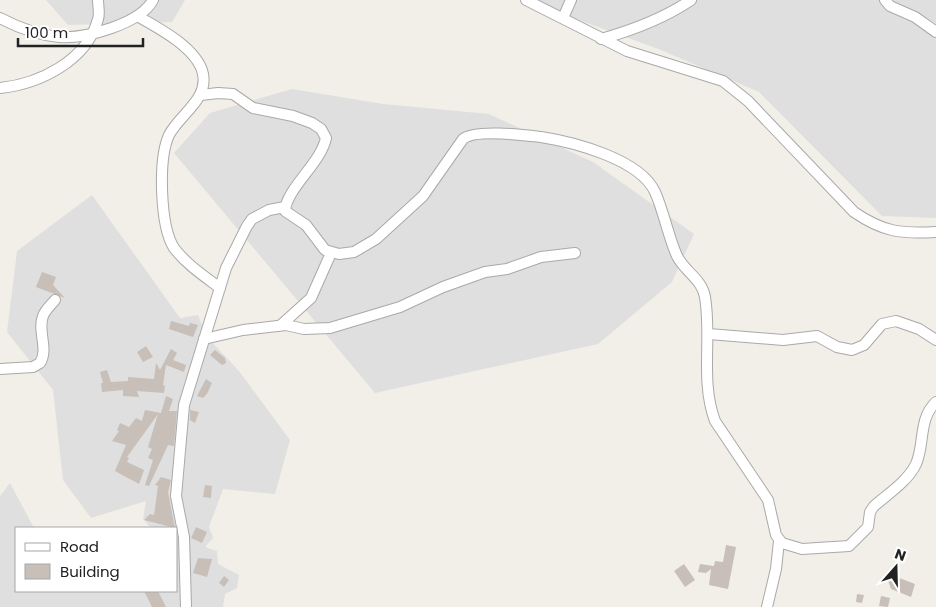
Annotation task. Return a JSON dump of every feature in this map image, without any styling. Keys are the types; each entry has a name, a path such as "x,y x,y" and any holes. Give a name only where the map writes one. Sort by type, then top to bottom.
{"street":[{"path":"0,88 22,86 63,66 84,46 99,19 98,0"},
{"path":"0,18 22,28 59,37 77,36 139,17 153,0"},
{"path":"526,0 627,51 723,81 748,101 854,212 873,226 887,230 936,232"},
{"path":"563,18 572,0"},
{"path":"601,39 632,30 662,17 691,0"},
{"path":"885,0 890,6 915,17 936,32"},
{"path":"139,17 162,30 191,54 203,73 204,84 201,95 179,119 169,136 163,155 163,195 173,246 201,275 220,288"},
{"path":"201,95 229,93 253,108 303,119 322,129 326,138 323,148 285,208"},
{"path":"285,208 286,213 306,225 320,247 331,253 354,252 376,239 423,196 466,136 526,135 547,138 618,160 650,184 677,256 704,290 709,334 707,376 710,407 715,421 768,500 770,516 779,541 776,569 767,607"},
{"path":"186,607 184,537 176,496 176,477 184,405 226,268 249,222 269,210 285,208"},
{"path":"281,326 311,298 331,253"},
{"path":"204,339 218,335 281,326 304,329 330,328 400,307 443,287 485,272 507,270 542,257 575,253"},
{"path":"0,369 27,368 40,363 43,350 41,328 43,316 55,300"},
{"path":"709,334 782,340 817,336 837,347 852,350 864,345 882,324 896,321 919,329 936,340"},
{"path":"779,541 802,549 844,548 852,545 868,527 870,512 874,506 915,467 926,418 936,402"}],"shaded area":[{"path":"46,0 185,0 172,22 68,25"},
{"path":"524,0 936,0 936,218 882,216 759,92 661,50"},
{"path":"292,89 383,104 489,114 593,162 694,234 672,282 598,344 375,393 174,153 210,113"},
{"path":"92,195 180,318 198,315 207,337 239,371 290,440 275,494 223,489 209,527 213,538 205,547 217,551 218,564 239,575 237,588 225,594 223,607 0,607 0,496 10,483 33,527 15,527 15,592 178,592 178,527 150,527 143,519 146,501 91,518 63,480 53,390 7,332 17,251"}],"building":[{"path":"42,272 56,277 53,285 65,298 36,287"},
{"path":"171,321 189,326 190,323 198,325 193,337 169,329"},
{"path":"146,346 153,357 143,362 137,352"},
{"path":"171,349 177,353 173,360 186,365 184,372 166,365 163,385 165,386 164,393 137,391 139,397 123,396 123,390 102,392 101,383 103,383 100,372 107,370 111,382 128,381 128,377 154,379 156,363 160,370"},
{"path":"215,350 225,358 226,363 222,365 210,355"},
{"path":"206,379 212,383 207,394 203,398 197,396"},
{"path":"166,396 173,399 169,411 177,411 174,446 168,445 149,486 145,485 153,460 148,458 152,449 148,447 158,414 127,457 129,458 127,462 144,470 139,484 115,471 126,445 112,441 119,431 117,430 120,423 129,427 136,418 142,421 145,410 161,413"},
{"path":"190,410 199,412 195,423 190,420"},
{"path":"161,477 171,480 168,492 175,527 144,520 150,514 154,515 158,486 155,485"},
{"path":"205,485 212,486 211,498 203,497"},
{"path":"196,527 207,532 202,543 191,538"},
{"path":"726,545 736,547 728,589 709,585 711,569 706,573 698,572 700,564 714,566 715,561 723,562"},
{"path":"198,558 212,559 207,577 193,573"},
{"path":"684,564 695,580 685,587 674,571"},
{"path":"224,576 229,580 224,587 219,583"},
{"path":"894,576 915,584 911,597 891,589 887,578"},
{"path":"144,592 158,592 166,607 152,607"},
{"path":"857,594 864,595 862,603 856,602"},
{"path":"881,596 890,598 888,607 879,606"}]}
